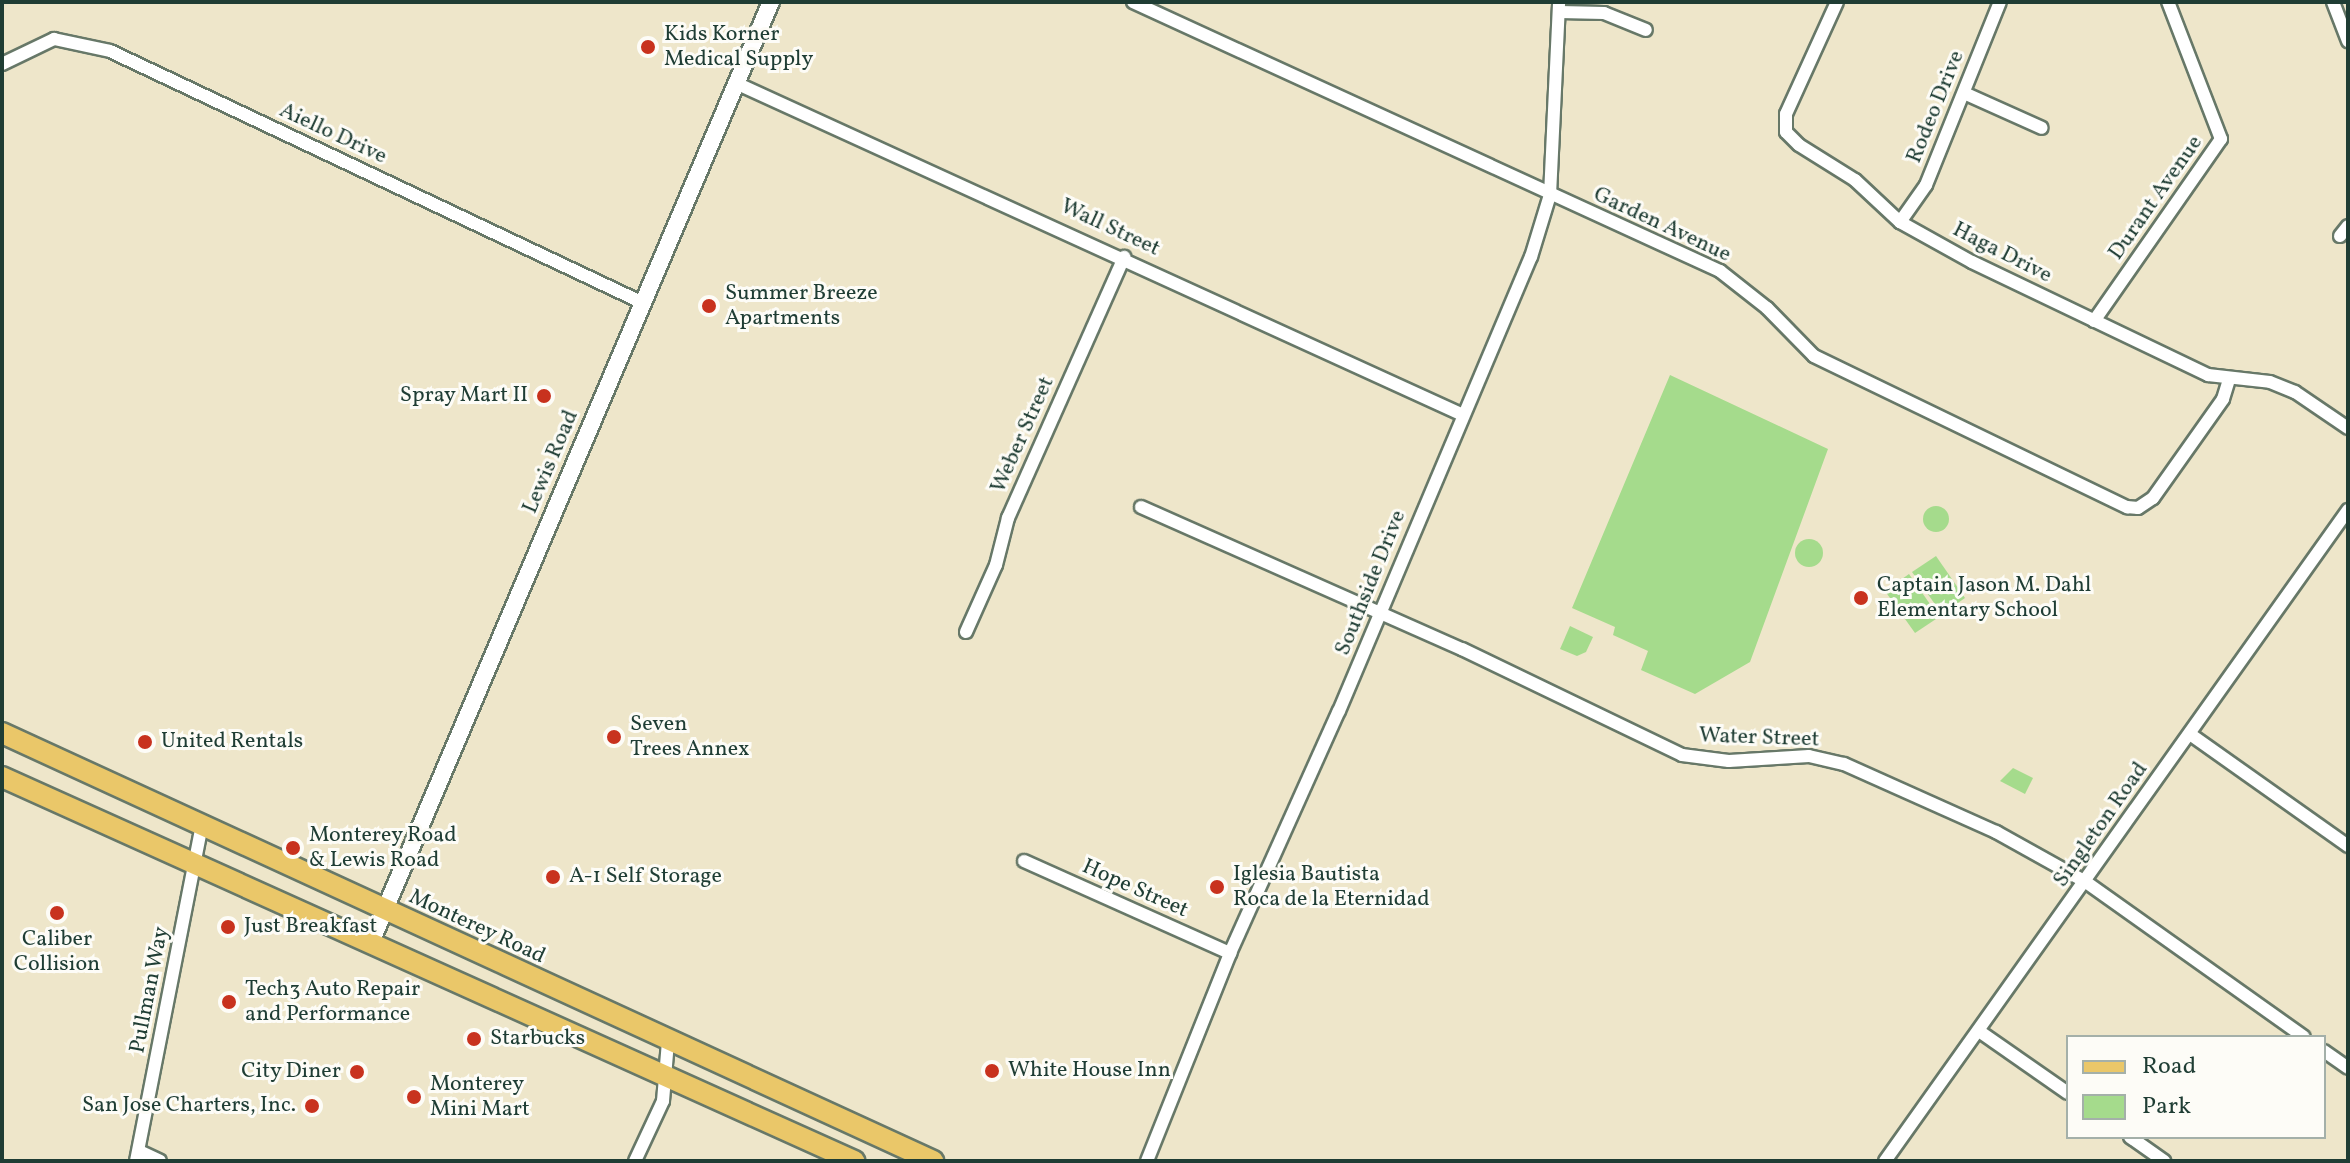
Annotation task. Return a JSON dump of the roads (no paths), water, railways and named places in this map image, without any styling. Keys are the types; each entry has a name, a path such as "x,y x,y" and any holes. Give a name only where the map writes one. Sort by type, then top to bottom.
{"main road":[{"name":"Monterey Road","path":"2,733 668,1042 933,1161"},
{"path":"2,777 196,866 372,940 854,1161"}],"street":[{"name":"Lewis Road","path":"372,940 771,2"},
{"name":"Garden Avenue","path":"1133,2 1720,271 1767,308 1814,356 2127,507 2138,508 2153,498 2223,399 2229,379"},
{"name":"Haga Drive","path":"1837,2 1786,114 1786,132 1855,180 1900,222 2178,362 2229,379 2270,382 2295,392 2348,428"},
{"name":"Rodeo Drive","path":"1900,222 1926,185 2000,2"},
{"name":"Durant Avenue","path":"2094,321 2221,139 2168,2"},
{"path":"2333,2 2348,41"},
{"name":"Southside Drive","path":"1147,1161 1230,953 1379,616 1531,257 1550,195 1560,7"},
{"path":"1560,7 1604,13 1646,30"},
{"name":"Aiello Drive","path":"2,64 54,39 110,51 643,303"},
{"name":"Wall Street","path":"738,84 1124,257 1463,415"},
{"path":"1964,93 2042,128"},
{"name":"Weber Street","path":"966,632 996,565 1008,518 1124,257"},
{"name":"Water Street","path":"1141,507 1379,616 1462,649 1682,755 1729,761 1809,756 1857,768 1996,832 2086,882 2301,1035"},
{"name":"Singleton Road","path":"1885,1161 2348,510"},
{"path":"2190,734 2348,846"},
{"name":"Pullman Way","path":"138,1156 202,826"},
{"name":"Hope Street","path":"1024,861 1230,953"},
{"path":"1979,1031 2066,1092"},
{"path":"635,1161 663,1101 668,1042"},
{"path":"2326,1052 2348,1068"},
{"path":"2133,1139 2164,1161"},
{"path":"138,1156 160,1161"}],"place":[{"name":"Kids Korner Medical Supply","path":"648,47"},
{"name":"Summer Breeze Apartments","path":"709,306"},
{"name":"Spray Mart II","path":"544,396"},
{"name":"Captain Jason M. Dahl Elementary School","path":"1861,598"},
{"name":"Seven Trees Annex","path":"614,737"},
{"name":"United Rentals","path":"145,742"},
{"name":"Monterey Road & Lewis Road","path":"293,848"},
{"name":"A-1 Self Storage","path":"553,877"},
{"name":"Iglesia Bautista Roca de la Eternidad","path":"1217,887"},
{"name":"Caliber Collision","path":"57,913"},
{"name":"Just Breakfast","path":"228,927"},
{"name":"Tech3 Auto Repair and Performance","path":"229,1002"},
{"name":"Starbucks","path":"474,1039"},
{"name":"White House Inn","path":"992,1071"},
{"name":"City Diner","path":"357,1072"},
{"name":"Monterey Mini Mart","path":"414,1097"},
{"name":"San Jose Charters, Inc.","path":"312,1106"}]}
